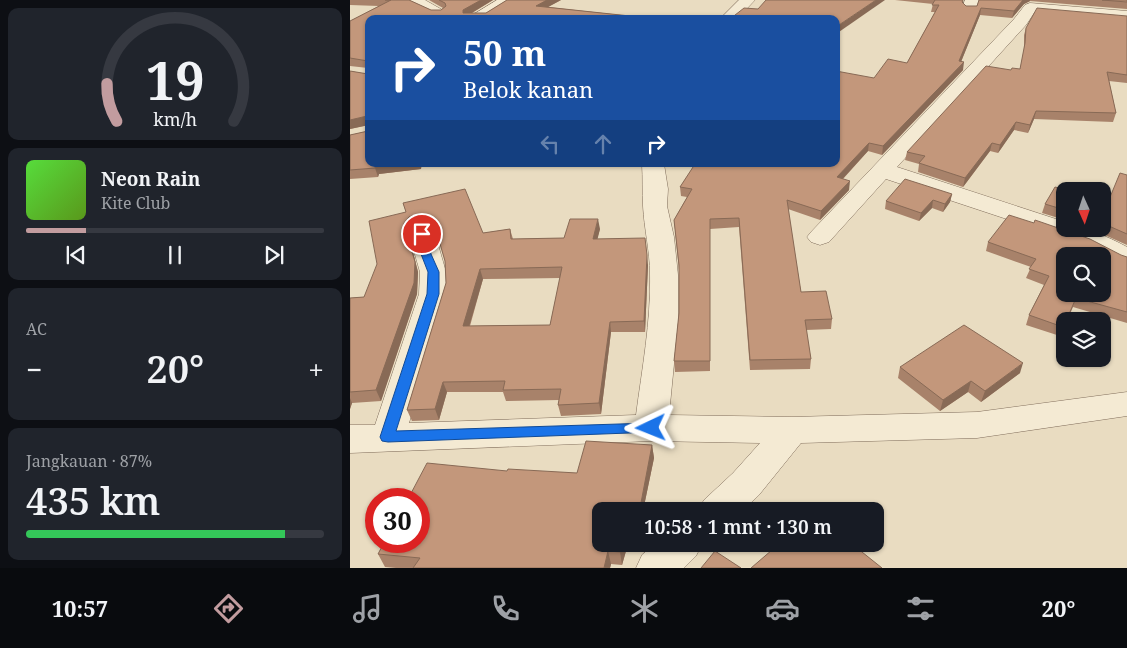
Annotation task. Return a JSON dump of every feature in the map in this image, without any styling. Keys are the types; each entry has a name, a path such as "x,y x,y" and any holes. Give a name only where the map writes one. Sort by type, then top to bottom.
{"street":[{"path":"481,15 508,0"},
{"path":"732,15 748,0"},
{"path":"412,1 438,12"},
{"path":"820,237 1020,22 1030,8 1127,16"},
{"path":"651,428 663,323 664,276 653,167"},
{"path":"882,170 1097,240 1127,257"},
{"path":"388,437 433,294 433,272 426,254 422,234"},
{"path":"350,439 651,428 792,430 977,425 1127,404"},
{"path":"727,502 746,484 792,430"},
{"path":"656,568 673,552"}],"building":[{"path":"391,0 409,0 431,10 441,10 446,6 445,3 439,0 481,0 463,10 463,13 486,13 507,0 547,0 536,6 620,15 365,15 365,60 350,58 350,21"},
{"path":"766,0 876,0 840,24 840,15 735,15 744,8 758,9"},
{"path":"935,0 963,0 962,2 966,6 977,6 979,0 1023,0 1014,11 981,8 959,61 964,62 883,146 869,143 837,177 850,181 821,211 787,200 801,292 826,291 832,319 805,320 811,359 750,360 739,218 710,219 710,361 674,361 679,313 679,265 674,220 692,189 680,187 693,167 840,167 840,72 874,78 888,59 907,63 939,5 932,5"},
{"path":"1102,0 1127,0 1127,2"},
{"path":"1037,8 1127,16 1127,75 1107,72 1116,113 1036,111 1030,125 1016,122 1000,145 992,143 965,178 919,163 925,156 907,152 986,66 1011,70 1012,68 1020,69 1026,28"},
{"path":"350,71 365,74 365,116 350,120"},
{"path":"365,132 365,167 375,168 350,170 350,135"},
{"path":"1120,173 1127,175 1127,234 1111,227 1111,195"},
{"path":"905,179 952,194 945,204 933,200 921,213 886,201"},
{"path":"1055,187 1056,187 1056,207 1045,204"},
{"path":"465,189 483,233 510,229 511,239 564,238 570,219 598,219 593,239 645,238 647,255 644,321 610,322 599,403 558,405 561,389 503,390 505,381 443,382 435,409 407,410 446,283 445,261 434,223 429,217 418,214 409,217 404,223 415,262 414,283 376,390 350,392 350,298 364,297 377,264 369,221 406,212 403,203","holes":["562,267 550,325 463,326 480,269"]},
{"path":"1009,215 1034,223 1035,220 1056,227 1056,238 1087,238 1106,247 1056,247 1056,302 1074,302 1070,312 1056,312 1056,325 1029,315 1049,276 1029,269 1036,259 988,242"},
{"path":"1111,250 1127,257 1127,312 1091,302 1111,302"},
{"path":"964,325 1023,363 985,391 971,381 943,400 900,367"},
{"path":"586,441 652,445 641,502 592,502 592,552 608,552 604,568 413,568 420,558 378,554 430,553 430,488 414,488 427,463 507,471 508,469 577,473"},
{"path":"714,552 717,552 741,568 701,568"},
{"path":"770,552 862,552 882,568 751,568"}],"route":[{"path":"422,234 426,254 433,272 433,294 388,437 651,428"}]}
